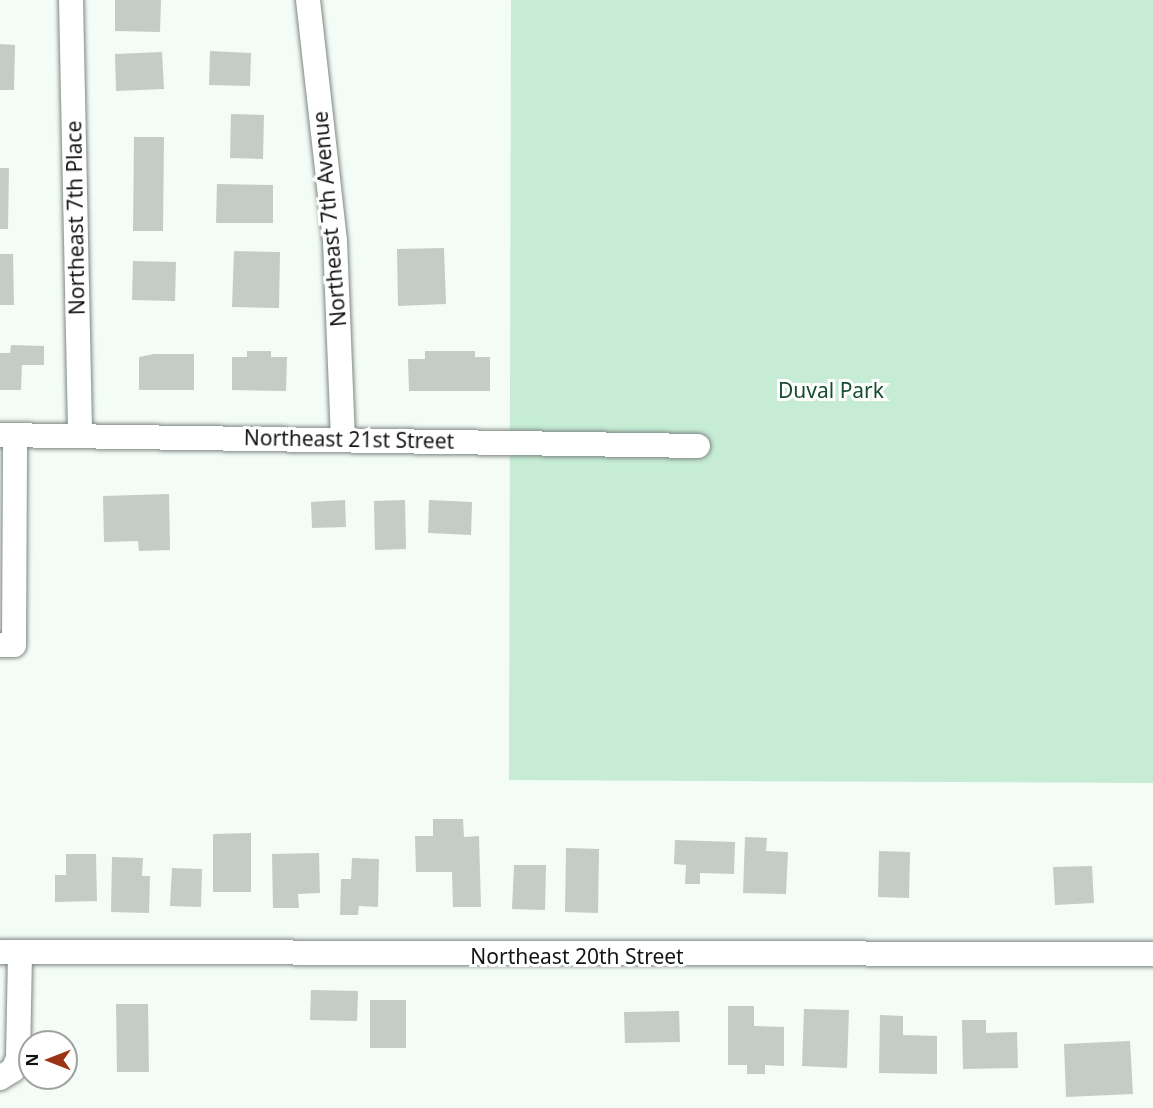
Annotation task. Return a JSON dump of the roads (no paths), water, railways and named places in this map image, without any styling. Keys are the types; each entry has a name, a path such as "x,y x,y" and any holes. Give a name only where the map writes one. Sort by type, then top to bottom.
{"street":[{"name":"Northeast 7th Place","path":"71,0 80,436"},
{"name":"Northeast 7th Avenue","path":"308,0 334,241 343,439"},
{"name":"Northeast 21st Street","path":"7,435 698,446"},
{"path":"0,645 14,645 7,435"},
{"path":"0,1078 13,1070 18,1058 10,952"},
{"name":"Northeast 20th Street","path":"10,952 1153,954"}],"park label":[{"name":"Duval Park","path":"831,390"}]}
